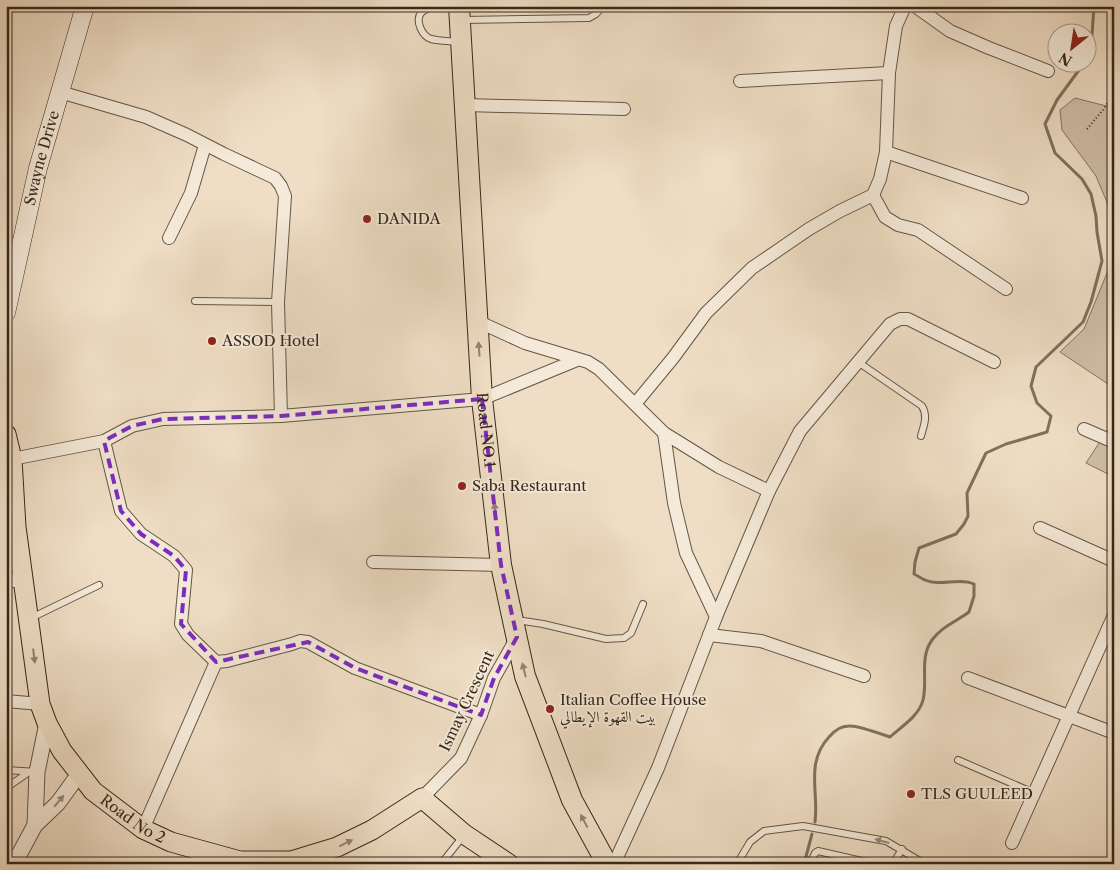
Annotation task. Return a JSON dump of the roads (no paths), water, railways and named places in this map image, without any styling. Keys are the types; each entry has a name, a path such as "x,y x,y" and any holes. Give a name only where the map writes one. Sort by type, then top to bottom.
{"highway":[{"name":"Road NO.1","path":"459,13 482,399 501,565 525,676 572,800 607,864"}],"main road":[{"name":"Swayne Drive","path":"6,313 38,168 85,6"},
{"name":"Road No 2","path":"6,434 12,458 16,527 15,581 30,619 40,704 47,723 62,751 93,791 143,829 171,842 240,860 291,862 337,847 372,830 422,798"},
{"path":"422,798 464,834 509,864"}],"street":[{"path":"634,404 673,358 706,313 752,268 809,229 873,195 880,179 886,152 889,73 896,26 905,6"},
{"path":"915,6 950,31 1048,71"},
{"path":"740,81 889,73"},
{"path":"60,92 146,117 275,178 281,186 285,196 278,302 282,416"},
{"path":"465,105 624,109"},
{"path":"169,238 191,193 205,144"},
{"path":"886,152 1022,198"},
{"path":"873,195 885,216 898,225 918,230 1006,288"},
{"path":"614,864 658,768 716,617 769,491 800,431 890,324 900,319 908,319 994,362"},
{"path":"477,321 525,343 588,362 599,369 664,433 719,467 769,491"},
{"path":"12,458 104,441 132,426 163,419 282,416 482,399 577,360"},
{"path":"1084,429 1114,442"},
{"path":"664,433 674,503 686,553 716,617"},
{"path":"104,441 121,511 141,534 174,556 186,570 181,624 195,642 216,662 227,661 300,641 308,642 355,668 481,715"},
{"path":"1040,528 1114,561"},
{"path":"373,562 501,565"},
{"path":"1012,843 1114,615"},
{"name":"Ismay Crescent","path":"422,798 461,758 481,715 515,628"},
{"path":"709,635 761,641 864,676"},
{"path":"143,829 216,662"},
{"path":"968,678 1114,733"},
{"path":"6,700 40,704"},
{"path":"35,825 33,772 47,723"},
{"path":"14,864 35,825 58,804 80,774"}],"lane":[{"path":"435,6 422,11 419,15 418,20 424,34 431,39 460,42"},
{"path":"459,13 589,18 602,7"},
{"path":"195,301 278,302"},
{"path":"858,362 922,406 926,412 926,419 921,436"},
{"path":"30,619 99,585"},
{"path":"515,628 543,624 606,639 624,638 631,633 643,604"},
{"path":"958,760 1034,793"},
{"path":"6,770 33,772"},
{"path":"6,788 33,772"},
{"path":"737,864 750,842 764,831 803,826 886,841 925,864"},
{"path":"441,864 464,834"},
{"path":"893,864 902,849"},
{"path":"810,864 818,851 875,864"}],"waterway":[{"path":"1093,22 1094,6"},
{"path":"815,822 815,767 817,757 829,737 838,729 849,726 890,737 909,721 918,711 923,700 925,662 928,647 940,631 969,612 974,596 974,584 962,581 937,583 924,580 914,574 919,548 956,534 964,524 968,516 967,493 986,453 1006,444 1047,432 1051,416 1037,403 1031,386 1036,367 1083,322 1091,302 1102,261 1091,194 1082,179 1055,153 1045,124 1057,100 1078,72"},
{"path":"804,864 812,834"}],"place":[{"name":"DANIDA","path":"367,219"},
{"name":"ASSOD Hotel","path":"212,341"},
{"name":"Saba Restaurant","path":"462,486"},
{"name":"Italian Coffee House بيت القهوة الإيطالي","path":"550,709"},
{"name":"TLS GUULEED","path":"911,794"}]}
